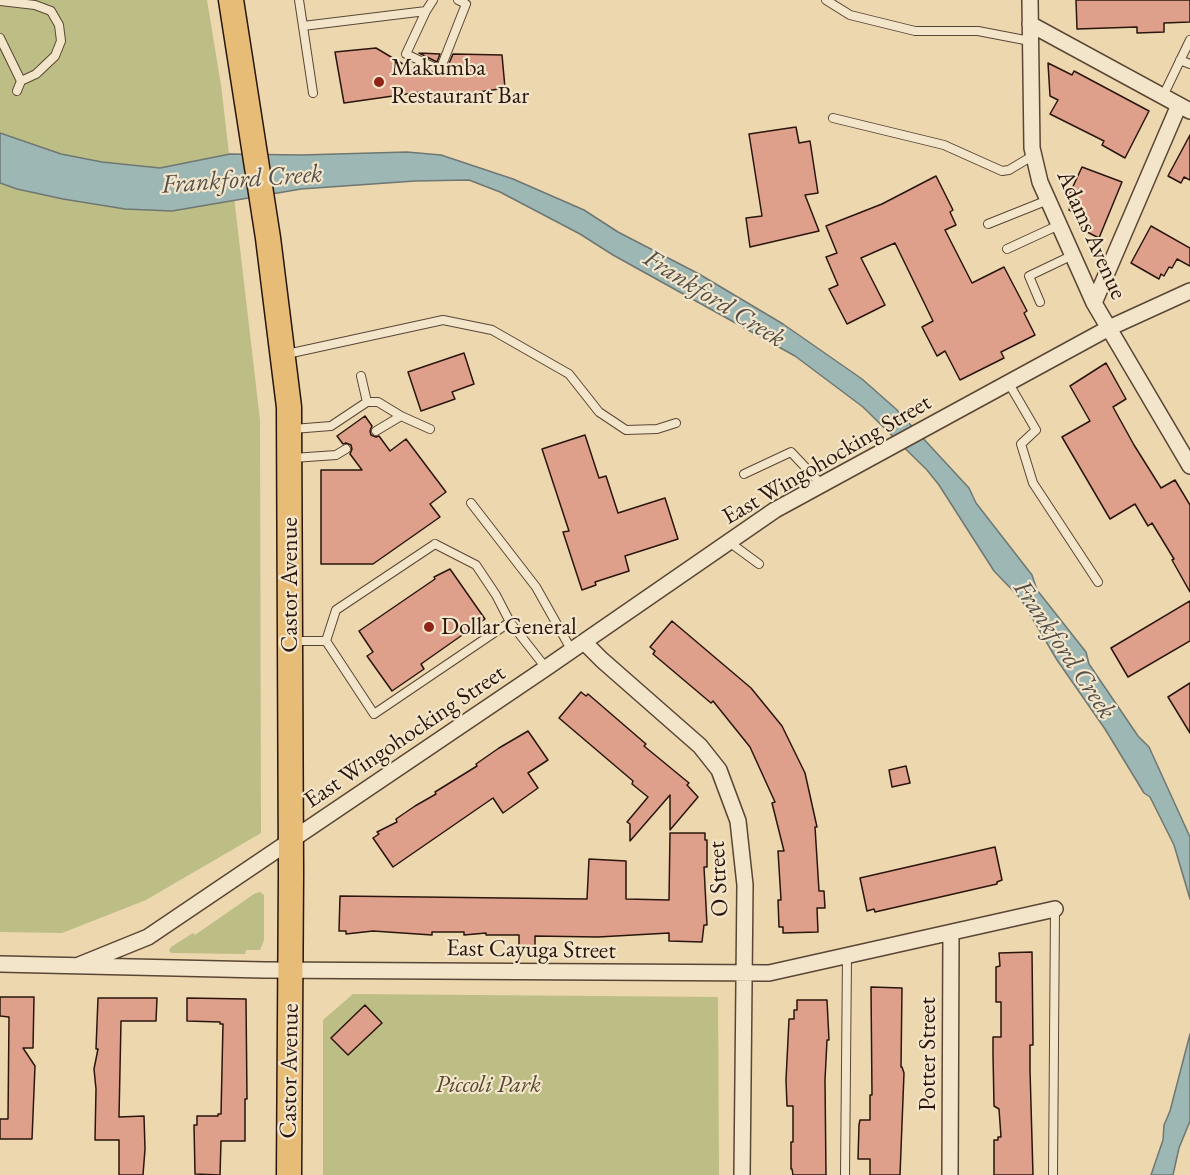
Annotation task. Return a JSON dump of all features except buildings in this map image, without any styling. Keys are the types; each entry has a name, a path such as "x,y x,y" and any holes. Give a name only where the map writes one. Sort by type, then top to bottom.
{"main road":[{"name":"Castor Avenue","path":"231,0 268,238 289,407 291,841 289,1175"}],"street":[{"name":"Adams Avenue","path":"1030,0 1034,155 1040,182 1094,303 1190,466"},
{"path":"1030,24 1184,108 1094,303"},
{"name":"East Wingohocking Street","path":"79,965 148,937 775,510 1109,328 1190,291"},
{"name":"O Street","path":"578,646 602,660 689,735 719,770 738,821 745,885 742,1175"},
{"name":"East Cayuga Street","path":"0,963 174,969 769,974 1054,909"},
{"name":"Potter Street","path":"950,1175 951,933"}],"lane":[{"path":"39,0 44,8"},
{"path":"299,0 313,93"},
{"path":"433,0 406,54 440,70 466,4 458,0"},
{"path":"826,0 850,15 915,31 978,31 1030,41"},
{"path":"0,1 44,8 51,11 59,24 61,41 55,56 36,74 21,81 17,91"},
{"path":"303,26 426,11"},
{"path":"0,38 21,81"},
{"path":"1162,96 1190,40"},
{"path":"1180,60 1190,64"},
{"path":"833,118 944,145 1002,171 1009,170 1034,155"},
{"path":"988,224 1048,200"},
{"path":"1007,249 1059,225"},
{"path":"1040,302 1029,276 1073,255"},
{"path":"282,355 443,320 492,330 568,374 599,412 626,430 657,429 676,423"},
{"path":"360,376 367,402"},
{"path":"1008,382 1036,430 1021,444 1033,483 1098,582"},
{"path":"289,429 331,426 367,402 378,402 401,416 430,429"},
{"path":"376,431 401,416"},
{"path":"289,458 336,454 346,449"},
{"path":"744,474 791,452 822,485"},
{"path":"471,503 578,646"},
{"path":"729,542 759,564"},
{"path":"326,641 336,610 435,544 476,565 496,595 510,622 546,668"},
{"path":"326,641 374,714 510,622"},
{"path":"290,642 326,641"},
{"path":"1053,1175 1054,909"},
{"path":"845,1175 847,956"}],"green space":[{"path":"0,0 207,0 221,85 260,420 261,833 146,900 62,933 0,932"},
{"path":"260,892 264,895 264,940 260,950 246,950 245,954 172,953 169,951 171,947 193,933 195,935"},
{"name":"Piccoli Park","path":"353,994 718,997 719,1175 323,1175 323,1020"}],"water":[{"name":"Frankford Creek","path":"0,133 61,154 102,162 160,168 230,154 301,155 407,152 441,155 513,179 584,210 618,232 699,274 783,324 862,379 896,409 969,488 976,503 1032,575 1037,590 1086,652 1089,664 1138,736 1149,747 1190,837 1190,899 1174,845 1150,797 1144,793 1105,729 1057,660 1021,599 994,571 939,485 927,470 863,407 795,356 613,255 580,234 500,192 469,180 415,181 301,189 172,211 125,209 63,199 0,183"},
{"path":"1190,1034 1190,1121 1179,1148 1173,1175 1151,1175 1163,1140 1164,1125 1170,1111"}],"place":[{"name":"Makumba Restaurant Bar","path":"379,82"},
{"name":"Dollar General","path":"429,627"}]}
